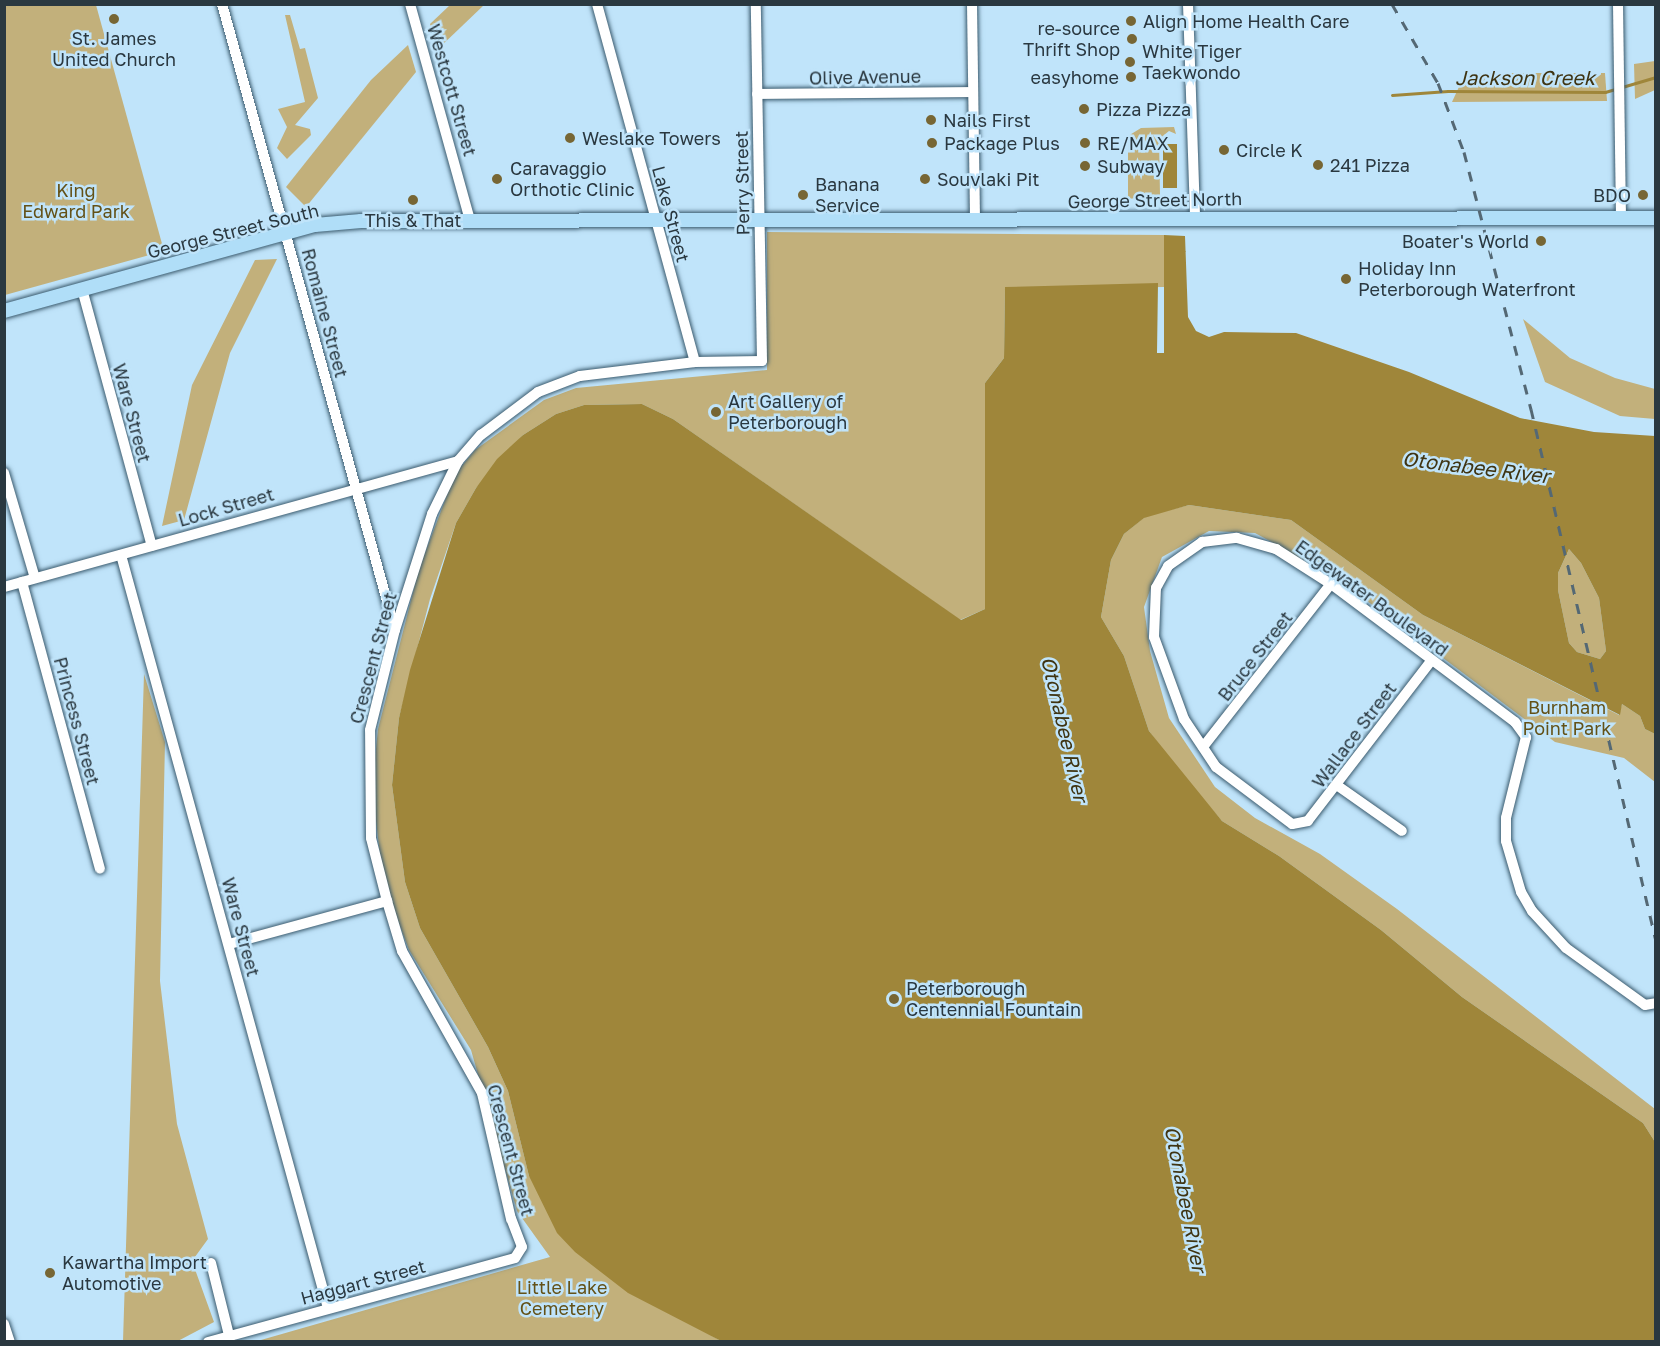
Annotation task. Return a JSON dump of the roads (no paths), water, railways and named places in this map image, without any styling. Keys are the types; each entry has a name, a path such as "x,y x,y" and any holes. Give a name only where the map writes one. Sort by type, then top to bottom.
{"main road":[{"name":"George Street North","path":"655,221 1195,217 1656,218"},
{"name":"George Street South","path":"4,311 315,225 361,221 655,221"}],"street":[{"name":"Romaine Street","path":"222,4 395,630"},
{"name":"Westcott Street","path":"410,4 470,220"},
{"name":"Lake Street","path":"597,4 694,362"},
{"name":"Perry Street","path":"756,4 762,361"},
{"path":"972,4 975,220"},
{"path":"1188,4 1195,217"},
{"path":"1618,4 1621,218"},
{"name":"Olive Avenue","path":"757,94 972,92"},
{"name":"Ware Street","path":"82,289 152,546"},
{"name":"Crescent Street","path":"522,1247 512,1219 482,1093 402,951 371,838 368,757 370,730 395,630 432,514 458,460 481,435 538,392 580,376 694,362 762,361"},
{"name":"Lock Street","path":"4,587 458,460"},
{"path":"4,473 35,578"},
{"name":"Edgewater Boulevard","path":"1300,825 1282,820 1216,767 1184,719 1154,637 1153,602 1168,566 1202,542 1237,538 1286,554 1331,584 1515,722 1526,737 1508,807 1506,841 1511,865 1532,911 1566,948 1650,1004"},
{"name":"Ware Street","path":"121,555 328,1308"},
{"name":"Princess Street","path":"21,582 100,869"},
{"name":"Bruce Street","path":"1203,747 1331,584"},
{"name":"Wallace Street","path":"1300,825 1308,821 1338,786 1431,661"},
{"path":"1338,786 1402,831"},
{"path":"229,944 387,901"},
{"name":"Haggart Street","path":"208,1341 515,1258 522,1247"},
{"path":"211,1263 230,1335"},
{"path":"4,1324 10,1341"}],"water":[{"path":"1163,144 1177,144 1177,188 1163,188"},
{"name":"Otonabee River","path":"1164,235 1185,236 1188,317 1196,331 1209,337 1224,332 1296,333 1409,372 1520,418 1594,432 1655,436 1655,734 1645,729 1640,716 1622,704 1620,715 1423,615 1291,520 1189,505 1144,518 1124,534 1111,560 1101,617 1124,656 1149,731 1222,821 1279,856 1381,930 1462,997 1643,1123 1655,1142 1655,1341 721,1341 628,1293 575,1252 557,1233 529,1176 508,1091 488,1047 420,928 405,882 392,785 399,718 410,670 456,523 476,488 497,459 523,435 556,414 584,405 642,404 673,419 961,620 985,609 985,383 1004,358 1005,287 1158,283 1157,353 1164,353","holes":["1569,549 1581,563 1599,598 1606,651 1600,659 1577,652 1569,643 1558,590 1558,573"]}],"waterway":[{"name":"Jackson Creek","path":"1392,95 1448,91 1605,92 1656,77"}],"railway":[{"path":"1392,4 1438,83 1464,152 1531,409 1656,941"}],"place":[{"name":"St. James United Church","path":"114,19"},
{"name":"Align Home Health Care","path":"1131,21"},
{"name":"re-source Thrift Shop","path":"1132,39"},
{"name":"White Tiger Taekwondo","path":"1130,62"},
{"name":"easyhome","path":"1131,77"},
{"name":"Pizza Pizza","path":"1084,109"},
{"name":"Nails First","path":"931,120"},
{"name":"Weslake Towers","path":"570,138"},
{"name":"Package Plus","path":"932,143"},
{"name":"RE/MAX","path":"1085,143"},
{"name":"Circle K","path":"1224,150"},
{"name":"241 Pizza","path":"1318,165"},
{"name":"Subway","path":"1085,166"},
{"name":"Caravaggio Orthotic Clinic","path":"497,179"},
{"name":"Souvlaki Pit","path":"925,179"},
{"name":"Banana Service","path":"803,195"},
{"name":"BDO","path":"1643,195"},
{"name":"This & That","path":"413,200"},
{"name":"Boater's World","path":"1541,241"},
{"name":"Holiday Inn Peterborough Waterfront","path":"1346,279"},
{"name":"Art Gallery of Peterborough","path":"716,412"},
{"name":"Peterborough Centennial Fountain","path":"894,999"},
{"name":"Kawartha Import Automotive","path":"50,1273"}],"park label":[{"name":"King Edward Park","path":"76,201"},
{"name":"Burnham Point Park","path":"1567,718"},
{"name":"Little Lake Cemetery","path":"562,1298"}]}
